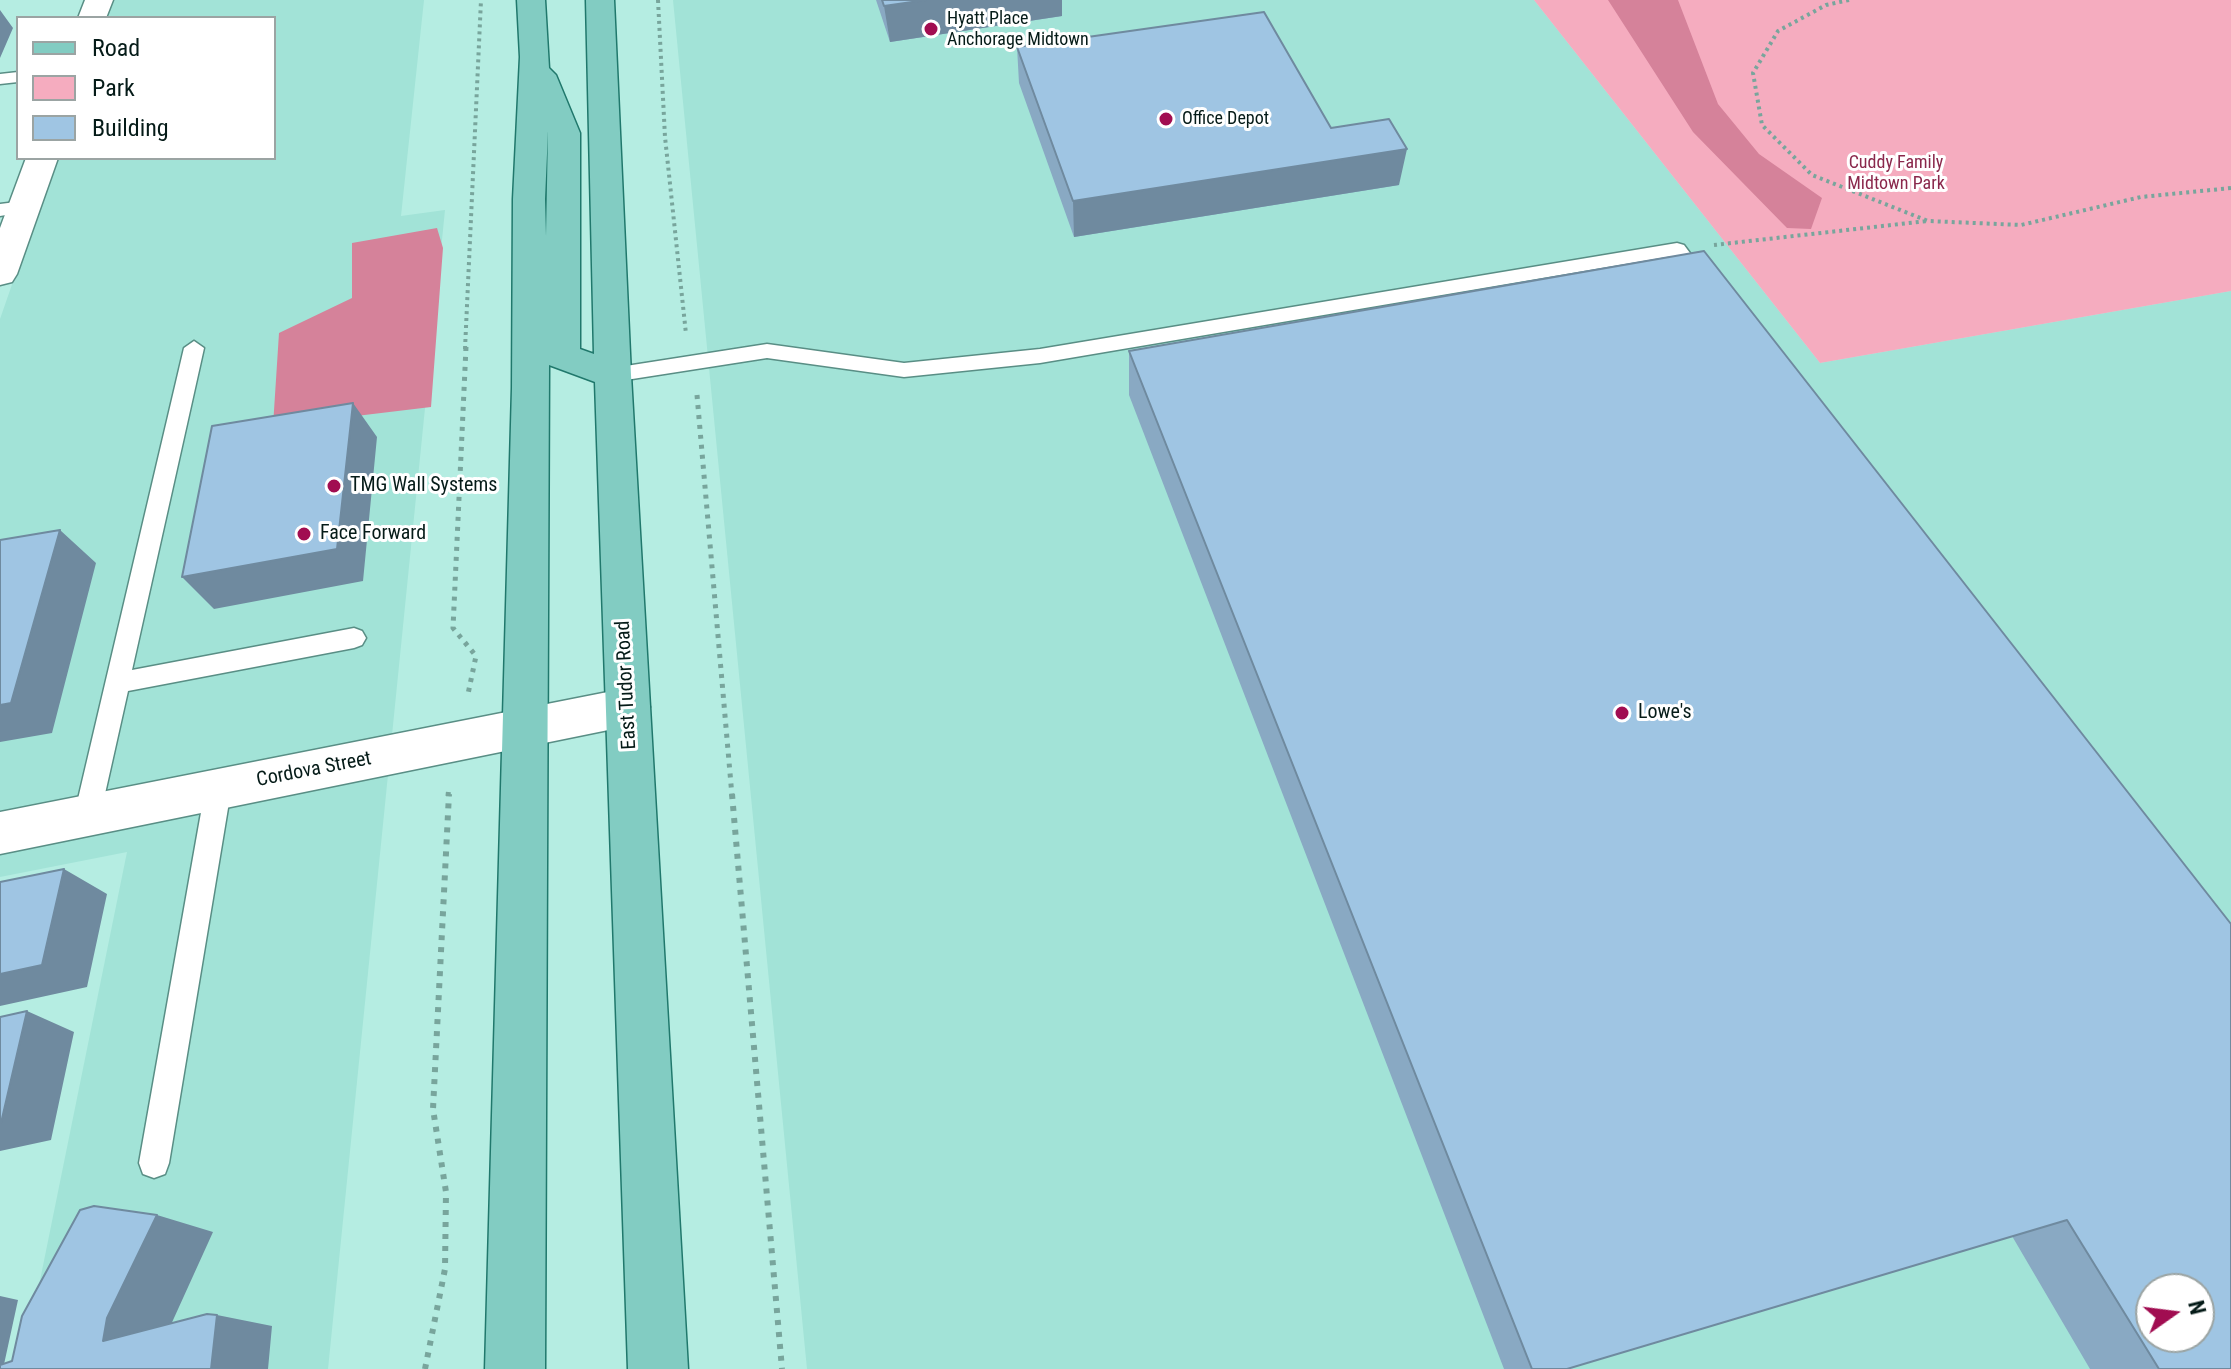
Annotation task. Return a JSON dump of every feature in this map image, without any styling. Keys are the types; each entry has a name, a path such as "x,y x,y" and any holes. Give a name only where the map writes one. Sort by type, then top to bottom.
{"main road":[{"path":"515,1369 531,388 529,199 535,57 531,0"},
{"name":"East Tudor Road","path":"600,0 613,375 658,1369"},
{"path":"535,57 564,133 562,356 613,375"}],"street":[{"path":"0,274 12,209 41,160"},
{"name":"Cordova Street","path":"0,833 628,707"}],"lane":[{"path":"613,375 767,351 904,370 1040,356 1677,249 1715,300"},
{"path":"87,816 194,348"},
{"path":"117,683 354,638"},
{"path":"154,1163 218,790"}],"path":[{"path":"425,1369 445,1269 446,1192 433,1109 447,798 476,656 453,628 481,0"},
{"path":"658,0 665,137 699,409 782,1369"},
{"path":"1849,0 1826,5 1778,31 1753,73 1762,125 1812,175 1928,221"},
{"path":"1677,249 1928,221 2021,225 2141,197 2231,188"}],"shaded area":[{"path":"110,0 424,0 401,216 445,210 328,1369 22,1369 127,852 0,877 0,319 55,160 276,160 276,16 105,16"},
{"path":"673,0 1534,0 1820,363 2231,291 2231,1369 807,1369"},
{"path":"1608,0 1678,0 1718,104 1759,154 1822,198 1811,229 1787,228 1693,132"},
{"path":"437,228 443,248 431,407 273,426 279,333 352,298 352,243"}],"green space":[{"name":"Cuddy Family Midtown Park","path":"1534,0 2231,0 2231,291 1820,363"}],"building":[{"path":"882,0 926,0 884,6"},
{"name":"Office Depot","path":"1264,12 1331,128 1389,119 1407,149 1073,201 1017,47"},
{"name":"Lowe's","path":"1704,251 2231,924 2231,1369 2159,1369 2149,1353 2215,1353 2215,1273 2135,1273 2135,1330 2067,1220 1567,1369 1532,1369 1129,351"},
{"path":"353,403 337,549 182,577 212,426"},
{"path":"60,530 11,703 0,705 0,540"},
{"path":"64,869 42,965 0,974 0,882"},
{"path":"27,1011 1,1123 0,1123 0,1017"},
{"path":"94,1206 157,1215 107,1318 103,1341 207,1314 217,1315 211,1369 0,1369 0,1365 12,1361 22,1316 80,1210"}],"place":[{"name":"Hyatt Place Anchorage Midtown","path":"931,29"},
{"name":"Office Depot","path":"1166,119"},
{"name":"TMG Wall Systems","path":"334,486"},
{"name":"Face Forward","path":"304,534"},
{"name":"Lowe's","path":"1622,713"}]}
